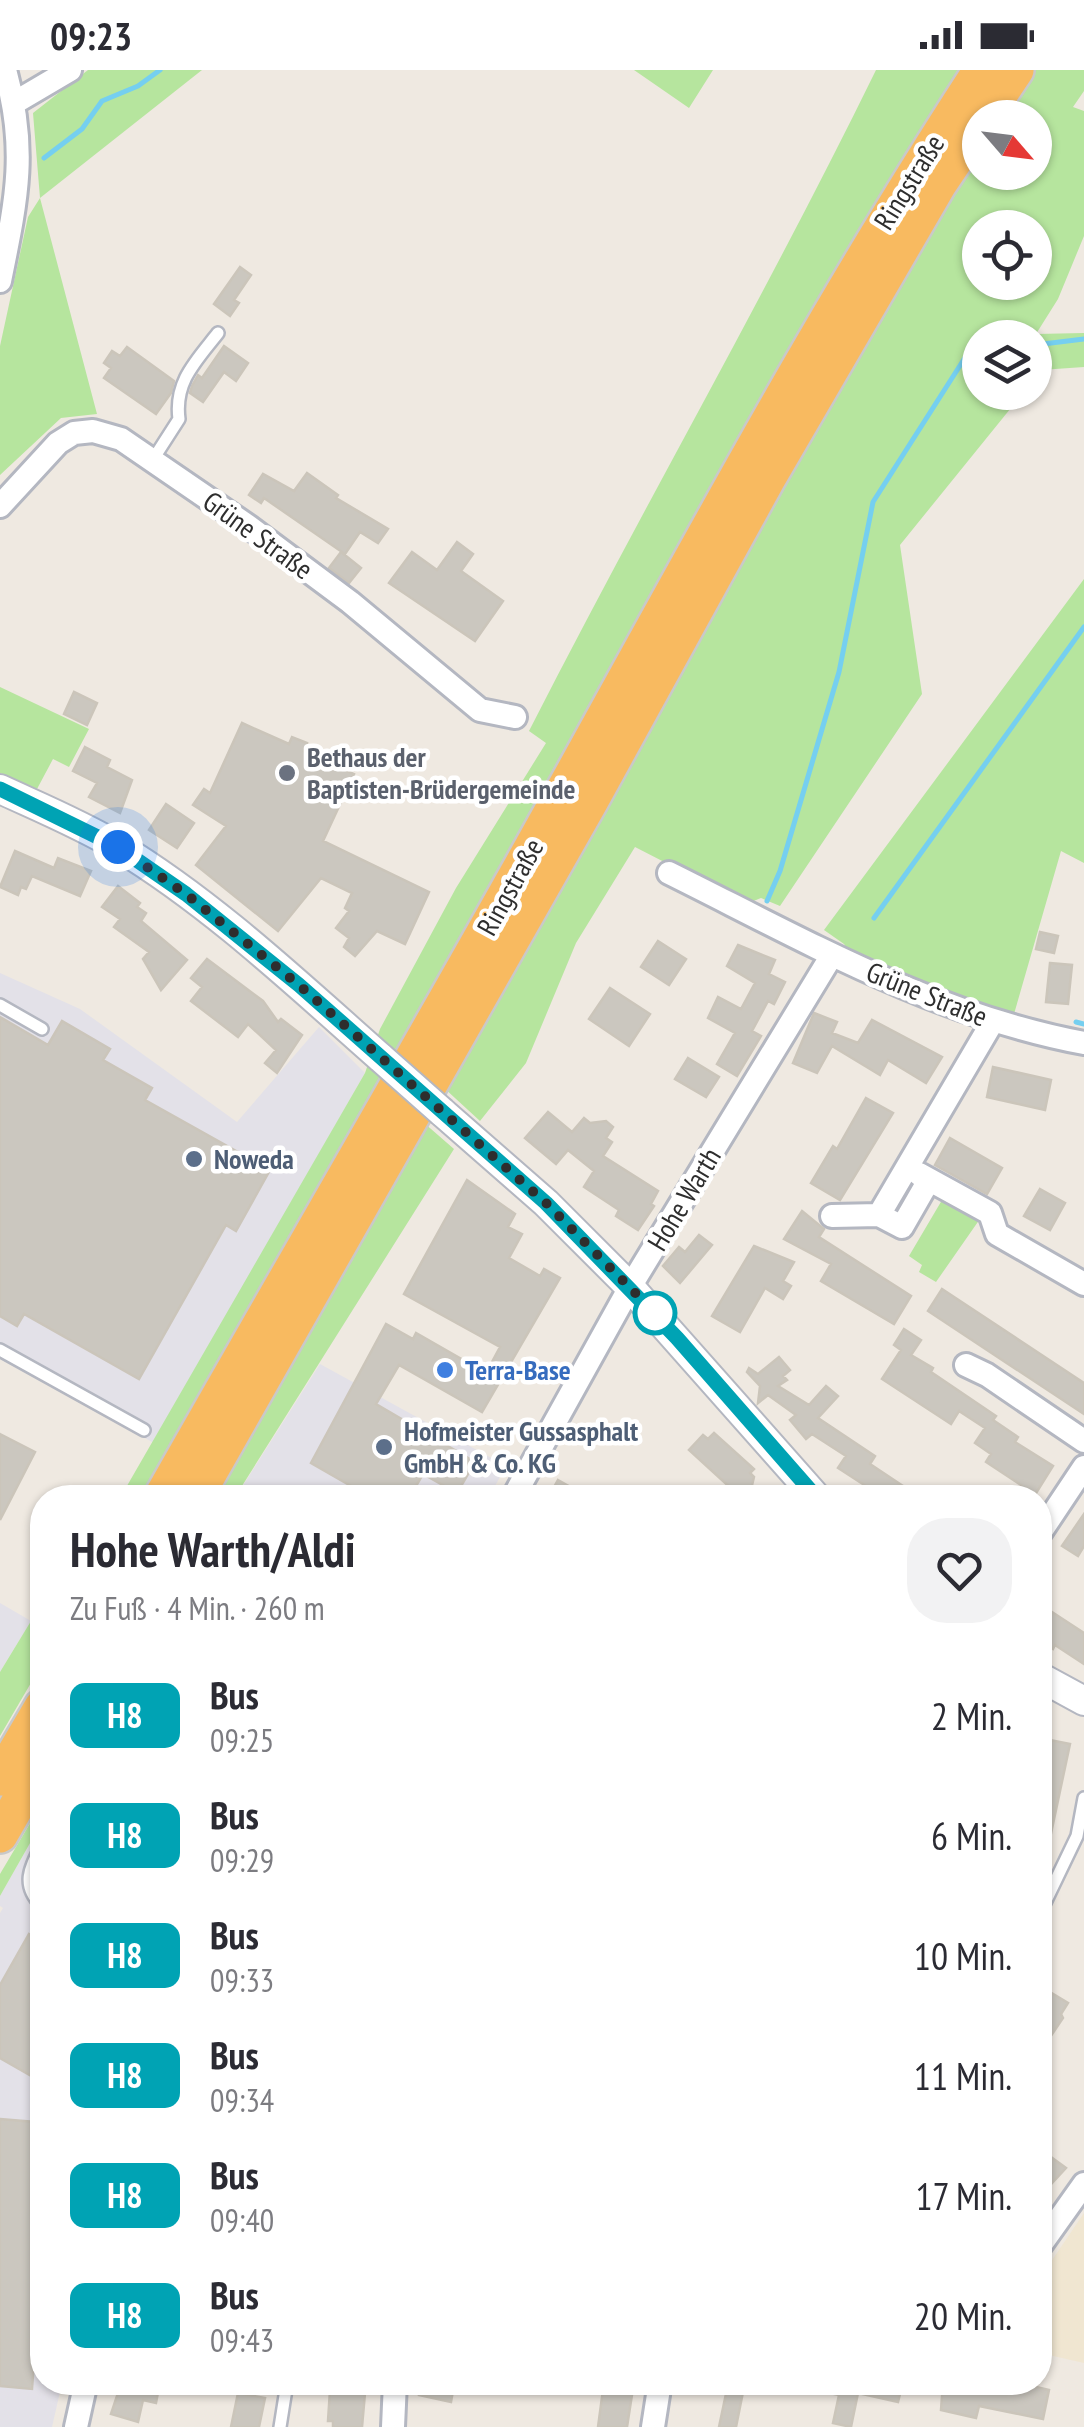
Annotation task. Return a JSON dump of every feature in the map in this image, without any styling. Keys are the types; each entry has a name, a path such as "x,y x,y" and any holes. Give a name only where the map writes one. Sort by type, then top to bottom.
{"highway":[{"name":"Ringstraße","path":"169,1485 386,1108 742,466 914,171 980,70"},
{"name":"Ringstraße","path":"996,100 1016,70"},
{"name":"Ringstraße","path":"202,1485 421,1103 767,480 962,150"},
{"path":"0,1778 30,1727"},
{"path":"0,1835 30,1783"}],"street":[{"path":"0,282 20,172 14,102 5,70"},
{"path":"14,102 70,70"},
{"name":"Grüne Straße","path":"0,506 58,444 74,433 93,431 120,439 248,526 350,602 480,710 515,717"},
{"path":"0,788 90,831 158,874 299,985 546,1203 630,1287 805,1485"},
{"name":"Grüne Straße","path":"669,873 832,956 938,1002 993,1021 1084,1043"},
{"name":"Hohe Warth","path":"520,1485 630,1287 832,956"},
{"path":"879,1215 993,1021"},
{"path":"908,1168 990,1212 997,1234 1084,1284"},
{"path":"832,1216 879,1215 902,1227 928,1180"},
{"path":"966,1365 1084,1441"},
{"path":"1052,1515 1084,1467"},
{"path":"1052,1684 1084,1701"},
{"path":"1052,2229 1084,2184"},
{"path":"76,2427 83,2395"},
{"path":"393,2427 394,2395"},
{"path":"653,2427 658,2395"}],"lane":[{"path":"152,460 179,420 176,399 188,372 218,333"},
{"path":"0,1004 42,1029"},
{"path":"0,1350 144,1430"},
{"path":"1052,1888 1077,1836 1084,1798"},
{"path":"280,2427 285,2395"}],"shaded area":[{"path":"0,973 80,1009 237,1122 319,1027 365,1073 154,1443 0,1359"},
{"path":"320,1364 506,1466 496,1485 243,1485"},
{"path":"0,1603 30,1623 0,1672"},
{"path":"30,1843 30,2395 59,2395 52,2427 0,2427 0,1896"},
{"path":"1084,2213 1084,2363 1052,2356 1052,2260"}],"green space":[{"path":"88,70 202,70 40,198 33,113"},
{"path":"634,70 713,70 689,108"},
{"path":"876,70 962,70 866,221 613,661 157,1485 127,1485 365,1073 380,1029 456,888 546,743 529,731"},
{"path":"1033,70 1084,70 1084,91 1073,107 1084,111 1084,236 1058,299 1045,320 962,320 962,410 1009,410 900,545 922,694 780,906 761,898 746,904 635,847 576,943 526,1063 480,1121 443,1087 647,721 962,179 962,190 1052,190 1052,100 1012,100"},
{"path":"40,198 97,414 61,418 0,475 0,346 28,217"},
{"path":"1084,333 1084,367 1052,369 1052,334"},
{"path":"1084,579 1084,863 1061,851 1014,1014 946,996 850,953 824,930"},
{"path":"0,687 89,729 69,767 53,759 37,789 0,773"},
{"path":"423,1122 454,1149 243,1485 215,1485"},
{"path":"945,1195 982,1216 936,1282 919,1272 922,1265 909,1256"},
{"path":"30,1623 30,1685 0,1736 0,1672"},
{"path":"30,1823 30,1843 0,1896 0,1874"}],"building":[{"path":"240,267 251,275 234,300 239,303 230,316 214,304"},
{"path":"224,346 248,363 236,381 224,372 203,402 190,393 192,386"},
{"path":"127,347 174,381 171,393 156,414 104,378 111,368 104,363 112,351 120,356"},
{"path":"307,473 338,495 336,498 388,529 378,543 360,532 345,554 264,498 261,503 249,495 263,474 294,491"},
{"path":"457,542 473,554 461,571 503,601 475,641 389,583 412,552 437,570"},
{"path":"341,552 361,568 349,583 329,568"},
{"path":"74,692 97,703 87,725 64,714"},
{"path":"242,723 289,744 292,737 307,743 304,751 354,774 323,841 429,892 405,944 377,931 355,956 344,947 349,938 336,928 349,911 345,908 352,893 321,878 278,931 196,865 226,826 193,805 204,789 210,793"},
{"path":"85,747 110,760 107,767 132,780 120,813 89,797 97,783 73,771"},
{"path":"166,804 194,823 177,848 149,830"},
{"path":"15,851 54,868 58,858 91,871 80,896 32,876 18,895 0,887"},
{"path":"118,886 140,903 137,907 146,913 141,921 187,960 161,990 143,959 149,952 114,927 120,919 102,907"},
{"path":"1040,932 1058,936 1054,953 1036,949"},
{"path":"658,941 686,959 669,985 641,967"},
{"path":"738,945 775,960 769,974 785,982 774,1004 768,1001 752,1031 761,1036 737,1076 717,1064 735,1033 708,1018 718,997 741,1009 755,983 727,966"},
{"path":"207,959 263,1001 278,1022 281,1019 302,1035 277,1073 265,1063 276,1050 248,1024 238,1037 191,1001 202,987 191,978"},
{"path":"1050,963 1072,965 1068,1004 1046,1002"},
{"path":"610,988 650,1014 629,1046 589,1019"},
{"path":"814,1013 837,1022 832,1033 858,1043 872,1020 942,1057 926,1083 888,1060 880,1075 832,1046 817,1073 793,1063"},
{"path":"0,1017 48,1045 62,1021 110,1049 103,1060 152,1088 145,1100 270,1170 236,1231 226,1225 139,1379 24,1314 17,1326 0,1316"},
{"path":"688,1058 719,1077 706,1097 675,1079"},
{"path":"993,1067 1051,1080 1045,1110 987,1097"},
{"path":"866,1098 893,1113 840,1200 811,1183 833,1146 837,1149"},
{"path":"548,1112 572,1132 584,1118 590,1123 606,1121 613,1127 606,1138 612,1142 603,1156 658,1191 651,1204 654,1206 638,1230 616,1216 619,1210 584,1187 594,1171 568,1150 556,1164 525,1138"},
{"path":"950,1138 1002,1168 987,1194 935,1165"},
{"path":"467,1180 515,1214 508,1227 522,1234 509,1258 540,1276 544,1269 560,1278 482,1412 399,1365 376,1404 475,1462 462,1485 443,1485 423,1474 417,1485 349,1485 311,1463 386,1324 413,1339 416,1333 486,1373 500,1347 404,1294"},
{"path":"1040,1189 1065,1203 1050,1230 1024,1216"},
{"path":"802,1211 824,1229 819,1237 911,1296 894,1324 821,1281 831,1264 784,1239"},
{"path":"699,1235 712,1245 680,1283 663,1266 679,1247 685,1252"},
{"path":"754,1246 794,1262 783,1281 791,1286 783,1299 765,1288 740,1332 712,1316"},
{"path":"942,1289 1084,1383 1084,1414 928,1311"},
{"path":"904,1329 921,1340 911,1355 996,1416 993,1420 1018,1437 1015,1442 1053,1466 1041,1485 1021,1485 986,1462 991,1454 975,1443 985,1428 959,1411 951,1424 882,1379 901,1350 894,1345"},
{"path":"779,1357 790,1370 783,1376 787,1380 778,1386 809,1405 826,1386 838,1396 818,1418 875,1456 870,1464 902,1485 864,1485 838,1468 846,1456 812,1434 806,1439 790,1420 796,1415 768,1395 758,1403 760,1386 747,1372 749,1368 758,1374"},
{"path":"714,1433 754,1469 750,1473 754,1477 752,1485 727,1485 689,1450 703,1435 708,1439"},
{"path":"0,1434 35,1452 0,1520"},
{"path":"1084,1514 1084,1546 1078,1556 1062,1546"},
{"path":"1052,1612 1084,1633 1084,1664 1055,1645 1053,1649"},
{"path":"1052,1740 1070,1744 1052,1829"},
{"path":"30,1935 30,2075 0,2058 0,1985"},
{"path":"1052,1993 1068,2003 1061,2014 1063,2018 1052,2034"},
{"path":"0,2119 30,2122 30,2389 0,2386"},
{"path":"1052,2158 1066,2168 1052,2183"},
{"path":"117,2395 158,2395 156,2403 143,2400 138,2422 111,2414"},
{"path":"238,2395 265,2398 259,2427 231,2427"},
{"path":"330,2395 365,2395 362,2427 333,2427 333,2421 328,2421"},
{"path":"419,2395 452,2395 451,2402"},
{"path":"602,2395 632,2395 627,2427 598,2427"},
{"path":"726,2395 742,2395 736,2427 719,2427"},
{"path":"839,2395 858,2395 851,2427 833,2423"},
{"path":"867,2395 900,2395 898,2402"},
{"path":"942,2395 1048,2395 1043,2419 979,2406 976,2418 941,2410"}],"waterway":[{"path":"44,158 82,129 102,101 138,86 160,70"},
{"path":"1052,343 1084,339"},
{"path":"767,901 780,871 839,672 873,502 962,362"},
{"path":"874,918 1084,627"},
{"path":"1076,1022 1084,1024"}],"bus line":[{"name":"H8","path":"0,789 118,847 186,894 299,985 546,1203 677,1338 806,1485"}],"place":[{"name":"Bethaus der Baptisten-Brüdergemeinde","path":"287,773"},
{"name":"Noweda","path":"194,1159"},
{"name":"Terra-Base","path":"445,1370"},
{"name":"Hofmeister Gussasphalt GmbH & Co. KG","path":"384,1447"}],"route":[{"path":"118,847 186,894 299,985 546,1203 655,1313"}]}
